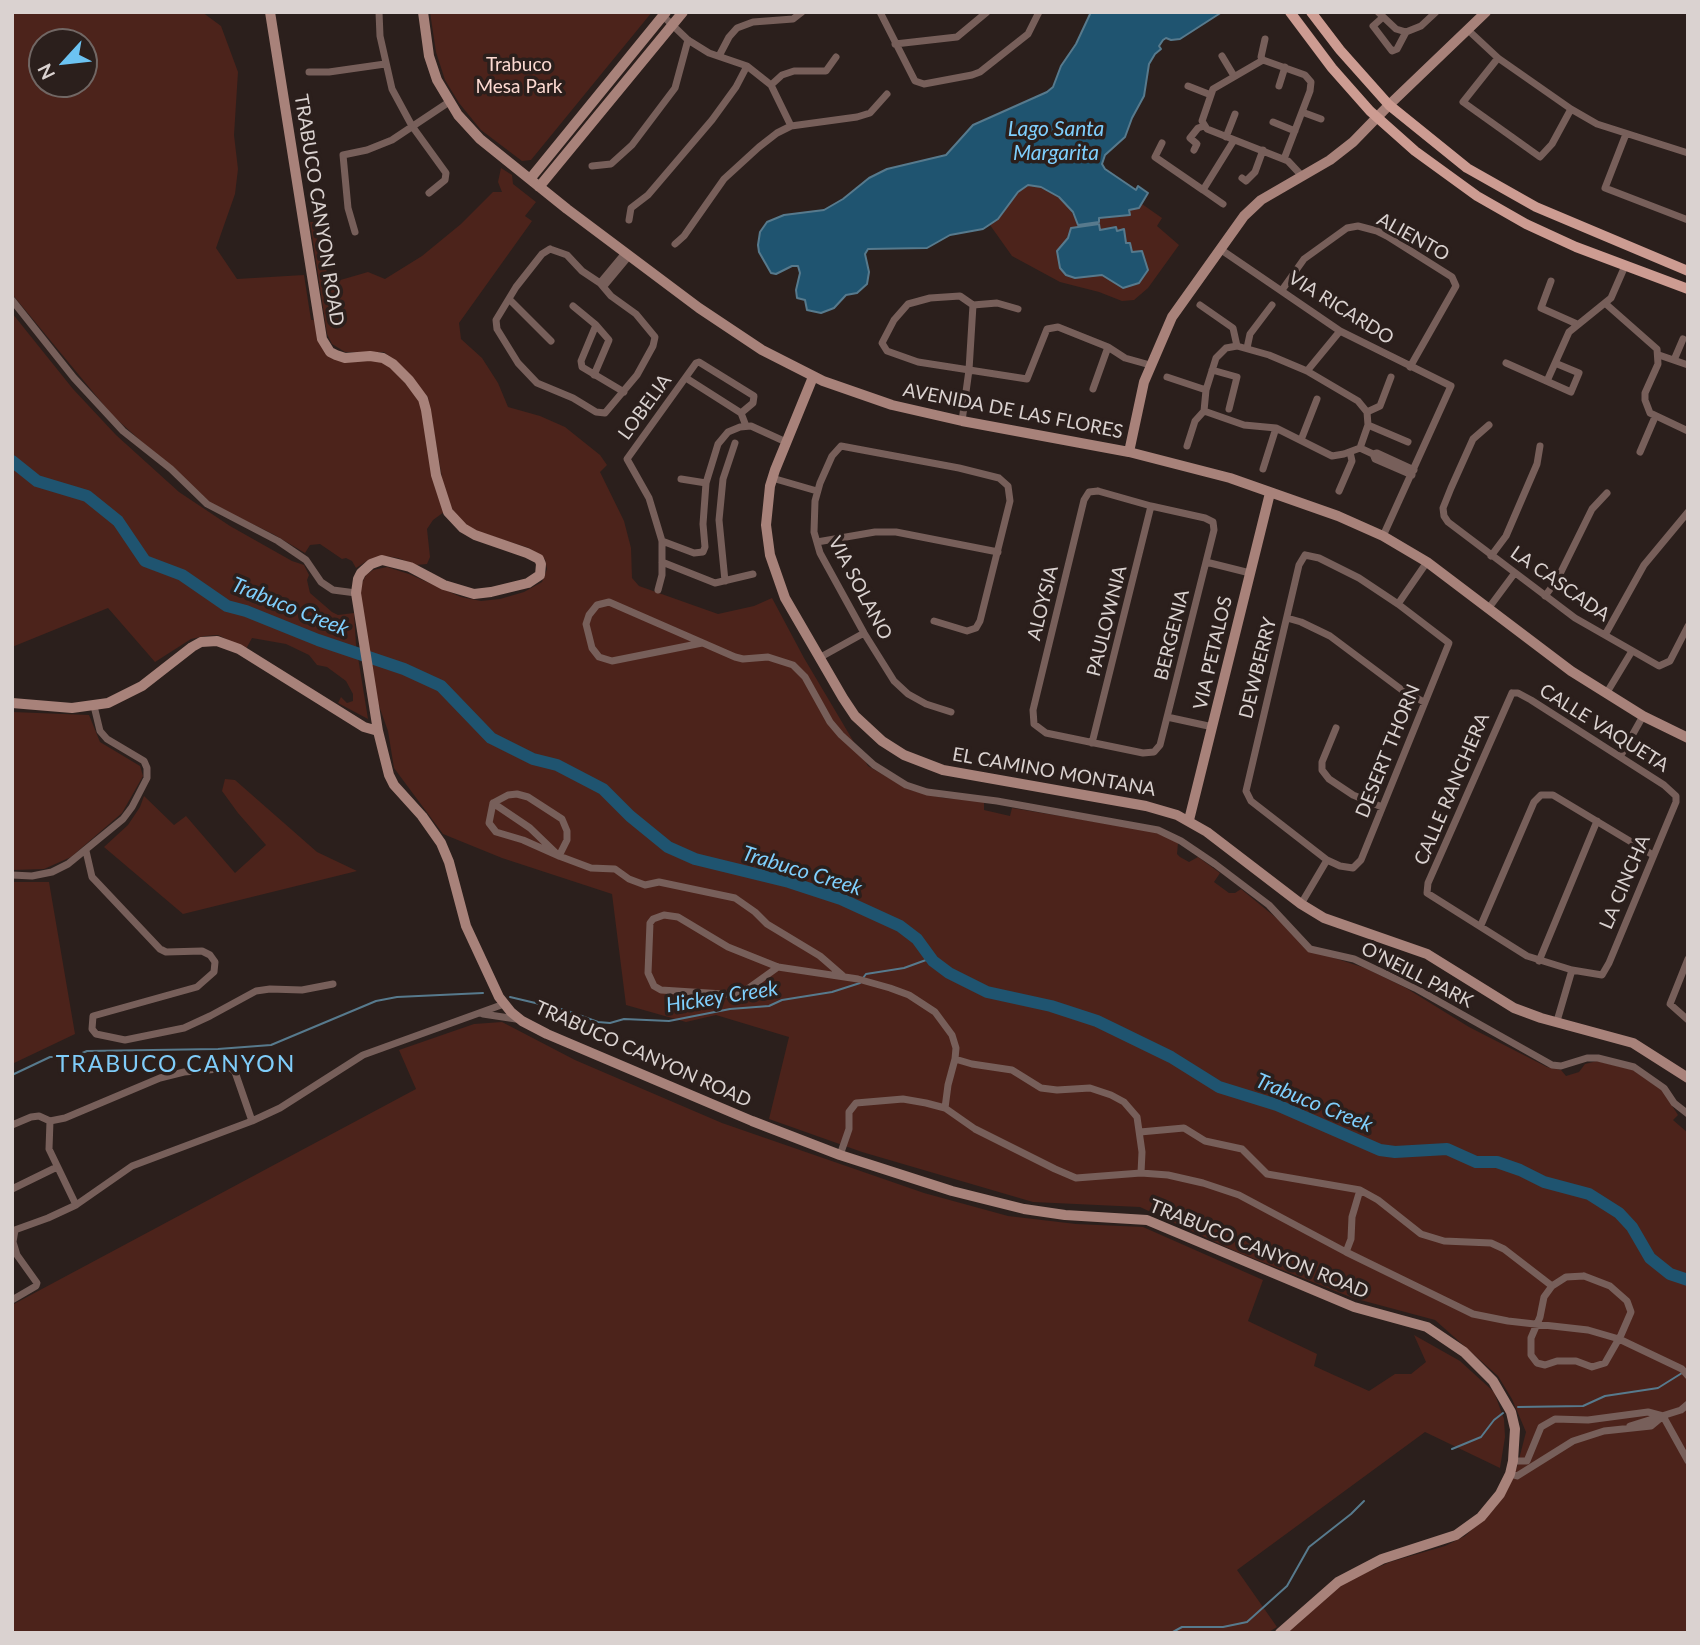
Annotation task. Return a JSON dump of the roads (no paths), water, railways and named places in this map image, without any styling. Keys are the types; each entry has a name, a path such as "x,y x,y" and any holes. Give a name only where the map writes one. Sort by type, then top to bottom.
{"main road":[{"name":"TRABUCO CANYON ROAD","path":"270,12 322,339 330,352 336,355 345,358 383,358 393,363 410,380 423,399 436,475 448,512 463,528 475,535 539,559 542,569 540,575 528,583 474,594 444,585 410,567 382,560 370,564 358,579 357,597 385,765 394,785 422,816 446,854 466,926 504,1004 522,1021 728,1111 840,1155 952,1191 1013,1207 1065,1216 1147,1220 1354,1307 1427,1327 1464,1352 1500,1389 1514,1421 1510,1474 1489,1509 1462,1531 1433,1544 1382,1559 1338,1582 1280,1633"},
{"name":"AVENIDA DE LAS FLORES","path":"423,12 429,56 437,80 449,102 480,139 627,254 730,330 762,350 813,377 881,402 961,421 1129,452 1230,478 1338,516 1427,562 1570,671 1643,716 1688,738"},
{"path":"534,183 667,17 683,12"},
{"path":"1290,12 1332,68 1377,118 1415,151 1477,195 1526,224 1625,266 1688,289"},
{"path":"1311,12 1340,50 1389,105 1466,168 1525,201 1584,229 1688,271"},
{"path":"1129,452 1150,365 1175,311 1250,209 1336,156 1353,142 1486,12"},
{"name":"EL CAMINO MONTANA","path":"813,377 772,478 766,525 772,562 785,598 855,716 882,741 916,761 943,770 1146,806 1189,820 1301,904 1336,923 1427,954 1504,1003 1541,1018 1633,1043 1648,1050 1688,1078"},
{"name":"VIA PETALOS","path":"1189,820 1270,493"},
{"path":"12,704 72,708 94,706 118,699 142,687 192,647 201,642 217,641 239,649 364,727 378,731"}],"street":[{"path":"379,12 385,64 396,97 412,126 446,173 445,180 429,193"},
{"path":"719,56 737,28 753,22 784,22 802,12"},
{"path":"880,12 915,81 925,84 980,72 1028,34 1039,12"},
{"path":"895,44 957,37 987,12"},
{"path":"1406,32 1396,29 1380,15 1373,26 1392,51 1406,32 1421,26 1436,12"},
{"path":"667,17 688,40 709,53 747,66 771,85 791,126"},
{"path":"1468,30 1498,58 1597,124 1688,153"},
{"path":"1263,60 1261,57 1265,39"},
{"path":"592,166 611,164 632,145 675,88 688,40"},
{"path":"1222,56 1234,76"},
{"path":"771,85 782,75 793,71 826,71 836,57"},
{"path":"1498,58 1463,102 1540,157 1552,144 1571,108"},
{"path":"1204,126 1202,117 1213,89 1263,60 1305,75 1311,82 1310,91 1284,159"},
{"path":"309,72 385,64"},
{"path":"629,220 631,208 648,195 712,120 736,87 747,66"},
{"path":"1279,86 1285,68"},
{"path":"1188,86 1211,95"},
{"path":"676,244 724,179 759,146 791,126 870,113 887,94"},
{"path":"355,232 348,208 343,155 367,150 392,140 449,102"},
{"path":"1302,112 1321,119"},
{"path":"1203,190 1230,138 1235,114"},
{"path":"1273,122 1295,131"},
{"path":"1194,150 1197,144 1190,138 1198,128 1204,126 1284,159 1302,176"},
{"path":"1626,134 1605,187 1688,220"},
{"path":"1162,144 1155,157 1223,204"},
{"path":"1242,178 1246,181 1255,172 1263,150"},
{"name":"ALIENTO","path":"1282,290 1304,259 1347,228 1358,226 1387,236 1452,277 1456,286 1410,367"},
{"path":"550,249 567,255 582,271 602,284 619,303 636,314 655,337 648,355 624,392 609,411 601,414 573,398 549,389 526,374 496,325 509,299 542,254 550,249"},
{"name":"VIA RICARDO","path":"1220,249 1340,331 1451,386 1413,472"},
{"path":"602,284 627,254"},
{"path":"1547,381 1569,332 1606,304 1615,293 1625,266"},
{"path":"1551,281 1541,308 1577,324"},
{"path":"1018,309 997,303 973,305 960,296 937,297 908,304 894,320 882,343 887,351 908,359 1027,379 1046,330 1058,327 1108,347 1125,358 1150,365"},
{"path":"509,299 551,341"},
{"path":"12,300 74,378 123,431 171,469 207,505 278,541 306,560 321,582 333,590 357,597"},
{"path":"1606,304 1653,343 1659,355 1658,365 1645,393 1647,407 1655,417 1688,431"},
{"path":"961,421 969,370 973,305"},
{"path":"1200,305 1233,328 1237,346"},
{"path":"1247,348 1250,334 1272,305"},
{"path":"573,306 609,340 594,376"},
{"path":"596,326 580,361 585,370 624,392"},
{"path":"1307,371 1340,331"},
{"path":"1674,360 1683,339"},
{"path":"1187,446 1195,421 1203,411 1216,358 1226,348 1237,346 1307,371 1358,401 1367,412 1368,425 1360,448"},
{"path":"1093,389 1108,347"},
{"path":"1659,355 1688,365"},
{"name":"LOBELIA","path":"658,590 662,580 662,541 649,498 627,459 696,363 699,362 754,396 752,403 741,413"},
{"path":"1506,363 1571,392 1579,373 1555,363"},
{"path":"1212,370 1237,377 1228,409"},
{"path":"1167,377 1206,390"},
{"path":"1367,412 1380,406 1391,377"},
{"path":"686,378 741,413 746,426"},
{"path":"1301,440 1317,399"},
{"path":"1203,411 1244,425 1276,428 1332,456 1360,448 1373,454 1376,459 1413,472 1383,537"},
{"path":"1640,453 1655,417"},
{"path":"1368,425 1408,442"},
{"name":"LA CASCADA","path":"1489,425 1473,439 1443,508 1444,516 1491,556 1545,596 1659,666 1670,661 1688,626"},
{"path":"662,541 694,553 703,552 706,484 722,438 734,429 746,426 786,442"},
{"path":"1263,469 1276,428"},
{"path":"725,581 719,525 722,487 735,443"},
{"name":"VIA SOLANO","path":"951,712 926,704 908,694 894,681 827,566 817,542 813,514 817,491 832,456 841,446 999,478 1008,486 1010,500 998,552"},
{"path":"1491,556 1506,536 1537,464 1540,446"},
{"path":"1339,491 1353,461 1350,452"},
{"path":"772,478 817,491"},
{"path":"681,480 722,487"},
{"name":"ALOYSIA","path":"1093,743 1046,733 1034,724 1033,710 1084,500 1089,492 1098,491 1151,506"},
{"path":"1545,596 1557,580 1592,509 1607,493"},
{"name":"BERGENIA","path":"1093,743 1143,753 1154,752 1160,745 1214,530 1213,522 1205,518 1151,506"},
{"name":"PAULOWNIA","path":"1093,743 1151,506"},
{"path":"1605,635 1644,565 1688,512"},
{"path":"817,542 875,532 896,532 998,552 976,628 967,631 934,621"},
{"name":"DEWBERRY","path":"1327,860 1251,801 1246,791 1299,565 1305,555 1319,558 1359,578 1398,604"},
{"path":"662,562 715,583 753,574"},
{"path":"1206,562 1250,573"},
{"path":"1398,604 1427,562"},
{"path":"1488,609 1514,574"},
{"name":"O'NEILL PARK","path":"702,643 612,661 598,657 592,649 586,624 589,615 597,606 609,602 743,659 768,657 793,665 805,677 830,722 841,735 874,765 906,785 927,792 997,801 1158,830 1181,841 1269,905 1310,948 1354,959 1415,988 1552,1065 1561,1066 1598,1058 1634,1067 1664,1088 1674,1103 1688,1114"},
{"name":"DESERT THORN","path":"1327,860 1353,868 1361,860 1448,643 1398,604"},
{"path":"1287,618 1330,636 1402,690 1424,702"},
{"path":"820,658 864,633"},
{"path":"1605,694 1632,651"},
{"name":"CALLE VAQUETA","path":"1508,698 1512,693 1518,693 1672,790 1676,802"},
{"name":"CALLE RANCHERA","path":"1480,925 1434,899 1427,893 1428,883 1508,698"},
{"path":"12,874 32,876 52,872 68,864 128,813 146,778 147,768 144,761 107,739 100,731 94,706"},
{"path":"1620,757 1643,716"},
{"path":"1167,717 1213,727"},
{"path":"1335,728 1322,762 1322,770 1329,779 1353,795 1382,807"},
{"path":"559,856 567,840 562,819 528,797 517,794 508,795 494,803 489,823 496,832 523,840 559,856 591,868 615,869 629,879 645,885 659,882 735,898 767,924 820,956 844,976"},
{"path":"1557,1021 1572,970 1539,961 1480,925 1534,802 1541,794 1553,795 1653,855"},
{"name":"LA CINCHA","path":"1572,970 1602,975 1676,802"},
{"path":"494,803 530,828 559,856"},
{"path":"1539,961 1597,821"},
{"path":"86,851 92,877 160,949 166,952 202,951 210,955 215,962 214,972 197,987 93,1016 92,1029 96,1034 125,1040 184,1028 256,991 302,990 333,984"},
{"path":"1301,904 1327,860"},
{"path":"778,967 738,995 660,990 654,986 648,973 650,923 664,915 678,917 728,947 778,967 867,981 909,995 928,1006 952,1035 956,1048 945,1108"},
{"path":"1688,959 1670,1004 1688,1020"},
{"path":"12,1300 37,1283 17,1255 13,1230 76,1205 132,1166 280,1108 363,1055 504,1004"},
{"path":"479,1014 507,1016 522,1021"},
{"path":"955,1059 1012,1070 1041,1088 1090,1088 1124,1102 1137,1117 1141,1173"},
{"path":"12,1125 39,1116 50,1121 65,1118 160,1078 184,1072 231,1068 236,1072 252,1121"},
{"path":"840,1155 849,1129 849,1112 856,1102 903,1099 945,1108 975,1129 1076,1178 1141,1173 1180,1177 1239,1195 1346,1252 1473,1314 1588,1330 1619,1339 1682,1369 1688,1376"},
{"path":"50,1121 49,1149 76,1205"},
{"path":"1140,1132 1184,1128 1205,1141 1242,1149 1267,1174 1360,1190 1378,1200 1421,1234 1444,1241 1491,1243 1510,1253 1552,1286"},
{"path":"12,1189 57,1167"},
{"path":"1346,1252 1352,1239 1352,1217 1360,1190"},
{"path":"1584,1276 1610,1286 1627,1301 1631,1312 1605,1363 1592,1367 1576,1361 1558,1361 1545,1365 1537,1363 1531,1355 1531,1338 1536,1323 1544,1297 1552,1286 1566,1277 1584,1276"},
{"path":"1510,1474 1517,1476 1573,1441 1604,1431 1651,1426 1663,1416 1681,1410 1688,1404"},
{"path":"1513,1458 1527,1461 1541,1427 1555,1419 1588,1420 1648,1412 1663,1416 1687,1460"},
{"path":"1531,1455 1537,1463"}],"water":[{"name":"Lago Santa Margarita","path":"1091,12 1222,12 1180,39 1163,40 1159,46 1161,49 1149,64 1144,96 1125,137 1105,155 1102,164 1105,169 1136,190 1138,186 1148,193 1139,208 1129,210 1130,215 1099,218 1099,222 1078,225 1073,212 1059,197 1041,187 1028,185 1018,192 998,219 983,229 950,235 927,248 868,249 865,254 869,272 867,284 857,293 846,295 834,308 821,313 807,310 805,300 797,298 800,273 798,266 776,274 771,273 758,245 760,232 767,222 784,215 824,210 869,178 887,169 946,155 973,125 1047,92 1053,87 1061,66 1076,44"},
{"path":"1099,224 1100,230 1116,227 1117,231 1124,229 1126,243 1130,243 1132,252 1142,251 1148,270 1139,283 1123,288 1102,275 1075,278 1066,275 1060,268 1057,251 1068,238 1071,228"}],"waterway":[{"name":"Trabuco Creek","path":"12,461 37,481 87,496 118,521 145,561 182,575 227,606 404,669 441,686 491,738 533,759 557,765 603,789 630,816 668,847 695,859 789,882 841,899 900,926 917,939 933,961 949,973 987,992 1051,1006 1097,1021 1171,1057 1219,1087 1277,1105 1380,1150 1395,1152 1447,1149 1476,1162 1497,1162 1544,1182 1589,1194 1619,1213 1632,1227 1650,1258 1670,1274 1688,1280"},
{"name":"Hickey Creek","path":"863,978 866,974 904,968 926,960 933,961"},
{"name":"Hickey Creek","path":"510,997 565,1010 598,1022 610,1023 624,1019 669,1021 730,1009 769,1006 782,1000 832,992 860,983"},
{"path":"12,1075 50,1057 73,1057 87,1051 218,1049 271,1045 376,1001 397,997 483,993"},
{"path":"1518,1407 1583,1406 1605,1396 1658,1388 1682,1373"},
{"path":"1452,1449 1481,1437 1503,1413"},
{"path":"1171,1633 1182,1627 1223,1627 1247,1622 1287,1586 1309,1547 1364,1501"}],"district":[{"name":"TRABUCO CANYON","path":"176,1065"}],"park label":[{"name":"Trabuco Mesa Park","path":"519,76"}]}
